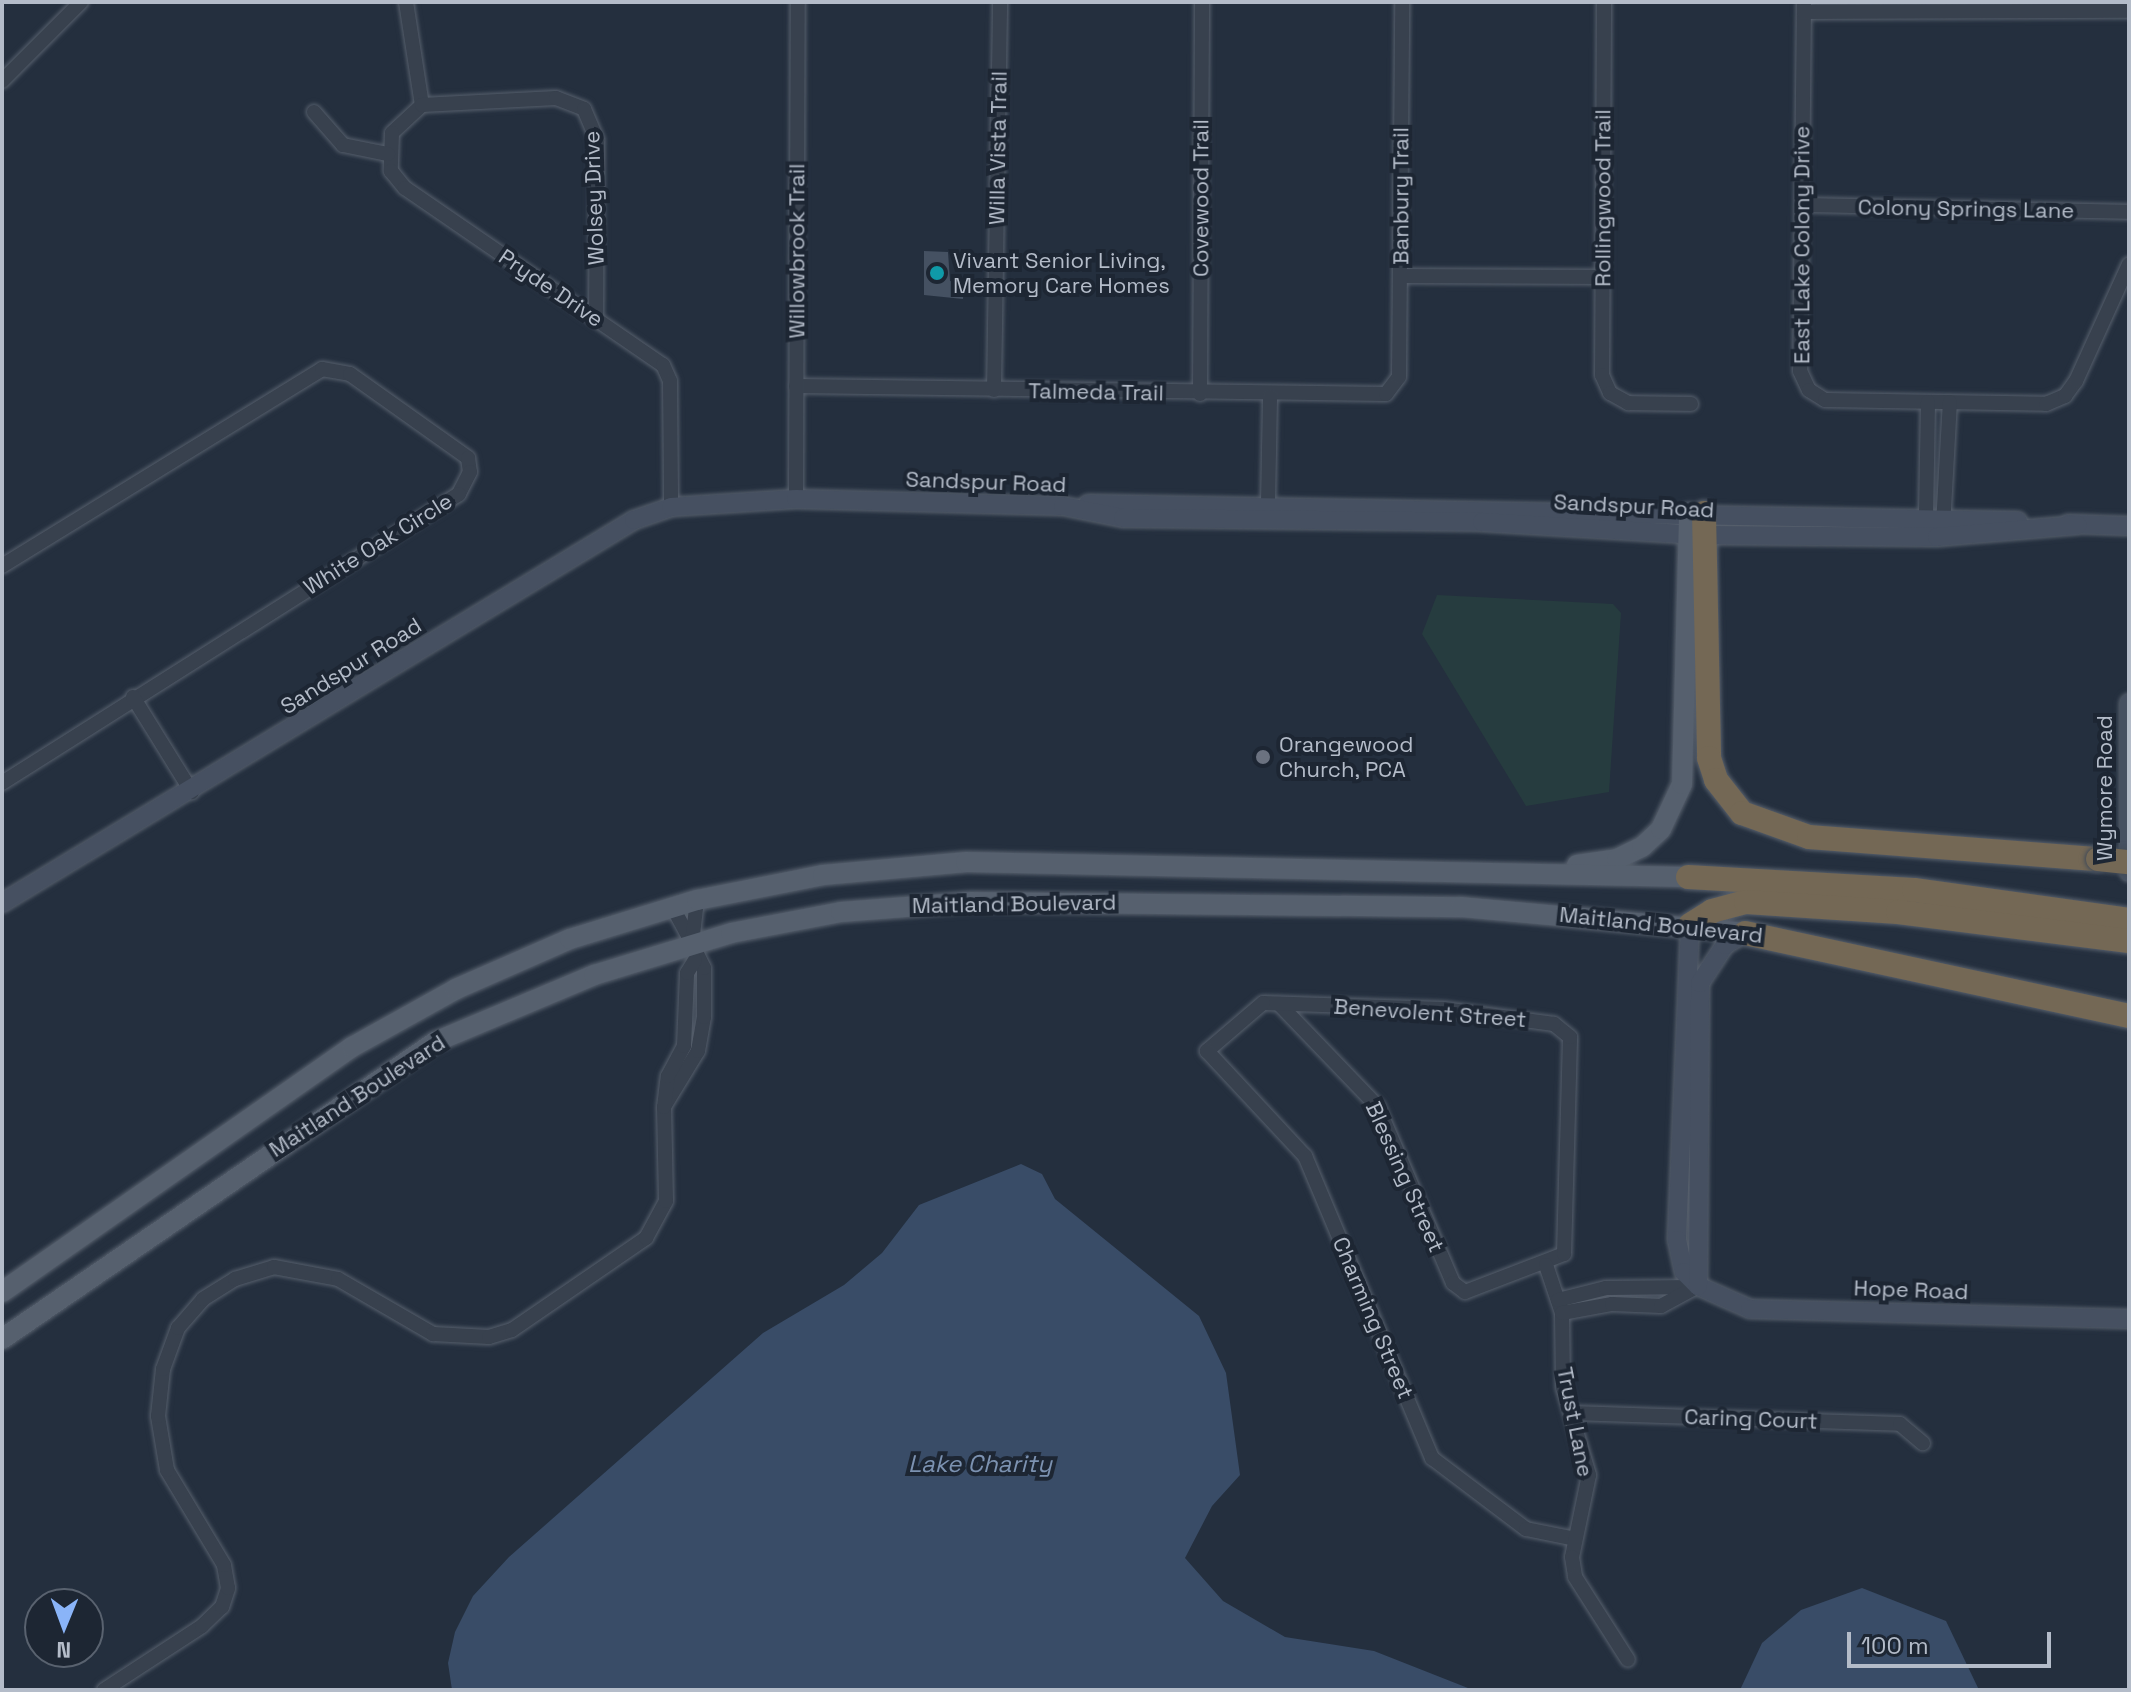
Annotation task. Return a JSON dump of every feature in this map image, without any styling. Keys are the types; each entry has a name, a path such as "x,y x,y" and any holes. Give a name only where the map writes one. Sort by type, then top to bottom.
{"highway":[{"path":"1697,523 1709,758 1716,780 1742,813 1809,837 2129,862"},
{"name":"Maitland Boulevard","path":"1688,877 1885,887 2129,920"},
{"path":"1690,925 1746,902 1898,912 2098,918 2129,905"},
{"path":"2098,918 2129,941"},
{"name":"Maitland Boulevard","path":"1745,933 1882,957 2129,1016"},
{"path":"2096,1009 2129,1029"}],"main road":[{"path":"1439,873 1597,864 1642,847 1661,829 1674,808 1687,756 1697,523"},
{"name":"Maitland Boulevard","path":"2,1292 352,1047 527,958 672,906 823,875 966,862 1688,877"},
{"name":"Maitland Boulevard","path":"2,1339 435,1042 594,975 841,912 971,902 1461,907 1690,925 1745,933"}],"street":[{"path":"2,81 81,2"},
{"path":"314,112 343,145 388,154 392,133 422,105 406,2"},
{"name":"Willowbrook Trail","path":"796,499 798,2"},
{"name":"Willa Vista Trail","path":"994,390 1000,2"},
{"name":"Covewood Trail","path":"1200,394 1202,2"},
{"name":"Banbury Trail","path":"1394,389 1399,377 1402,2"},
{"name":"Rollingwood Trail","path":"1604,2 1602,375 1610,393 1628,403 1691,404"},
{"path":"1804,7 2129,11"},
{"name":"East Lake Colony Drive","path":"1804,7 1800,371 1809,390 1825,400 2046,404 2065,396 2129,264"},
{"name":"Wolsey Drive","path":"422,105 556,98 584,109 597,140 596,319"},
{"name":"Pryde Drive","path":"388,154 391,171 405,188 596,319 649,351 670,381 671,507"},
{"name":"Colony Springs Lane","path":"1802,205 2129,212"},
{"path":"1401,276 1602,277"},
{"name":"White Oak Circle","path":"2,566 322,369 350,374 468,458 470,472 459,494 133,697 2,783"},
{"name":"Talmeda Trail","path":"796,386 1377,397 1394,389"},
{"path":"1269,512 1270,396"},
{"path":"1928,402 1926,516 1937,537"},
{"path":"1937,537 1948,516 1950,402"},
{"path":"1926,470 1949,471"},
{"name":"Sandspur Road","path":"2,903 192,792 634,520 671,507 796,499 1063,506 1123,518 1484,508 1937,537 2077,525"},
{"name":"Sandspur Road","path":"1269,512 1697,523 1948,516 2129,526"},
{"path":"133,697 192,792"},
{"name":"Wymore Road","path":"2129,703 2129,873"},
{"path":"694,951 697,900"},
{"path":"104,1690 202,1626 222,1607 228,1588 224,1565 167,1470 158,1416 163,1369 178,1328 203,1299 235,1279 274,1267 300,1268 364,1291 405,1323 433,1334 489,1337 512,1330 646,1238 660,1220 666,1201 664,1107 698,1051 704,968 672,906"},
{"path":"1690,925 1677,1240 1684,1272 1696,1287"},
{"path":"1696,1287 1700,983 1725,945 1745,933"},
{"name":"Benevolent Street","path":"1207,1051 1253,1006 1279,1004 1443,1009 1565,1030 1572,1050 1568,1244 1564,1254 1546,1265"},
{"name":"Blessing Street","path":"1279,1004 1378,1107 1453,1283 1476,1292 1546,1265"},
{"name":"Charming Street","path":"1207,1051 1305,1156 1432,1458 1526,1529 1575,1539"},
{"name":"Trust Lane","path":"1546,1265 1560,1306 1563,1387 1589,1475 1575,1539 1575,1577 1628,1660"},
{"path":"1560,1306 1606,1288 1696,1287"},
{"name":"Hope Road","path":"1696,1287 1750,1309 2129,1319"},
{"name":"Caring Court","path":"1572,1413 1900,1424 1923,1443"}],"green space":[{"path":"1437,595 1613,604 1621,613 1609,792 1526,806 1422,634"}],"water":[{"name":"Lake Charity","path":"1021,1164 1042,1174 1055,1199 1199,1316 1226,1373 1240,1475 1212,1506 1185,1558 1223,1601 1285,1637 1374,1651 1473,1690 452,1690 448,1663 455,1632 473,1596 509,1557 763,1333 844,1285 882,1253 919,1205"},
{"path":"1862,1588 1946,1621 1979,1690 1740,1690 1762,1643 1801,1610"}],"building":[{"name":"Vivant Senior Living, Memory Care Homes","path":"924,251 948,252 950,281 964,282 963,299 924,295"}],"place":[{"name":"Vivant Senior Living, Memory Care Homes","path":"937,273"},
{"name":"Orangewood Church, PCA","path":"1263,757"}]}
